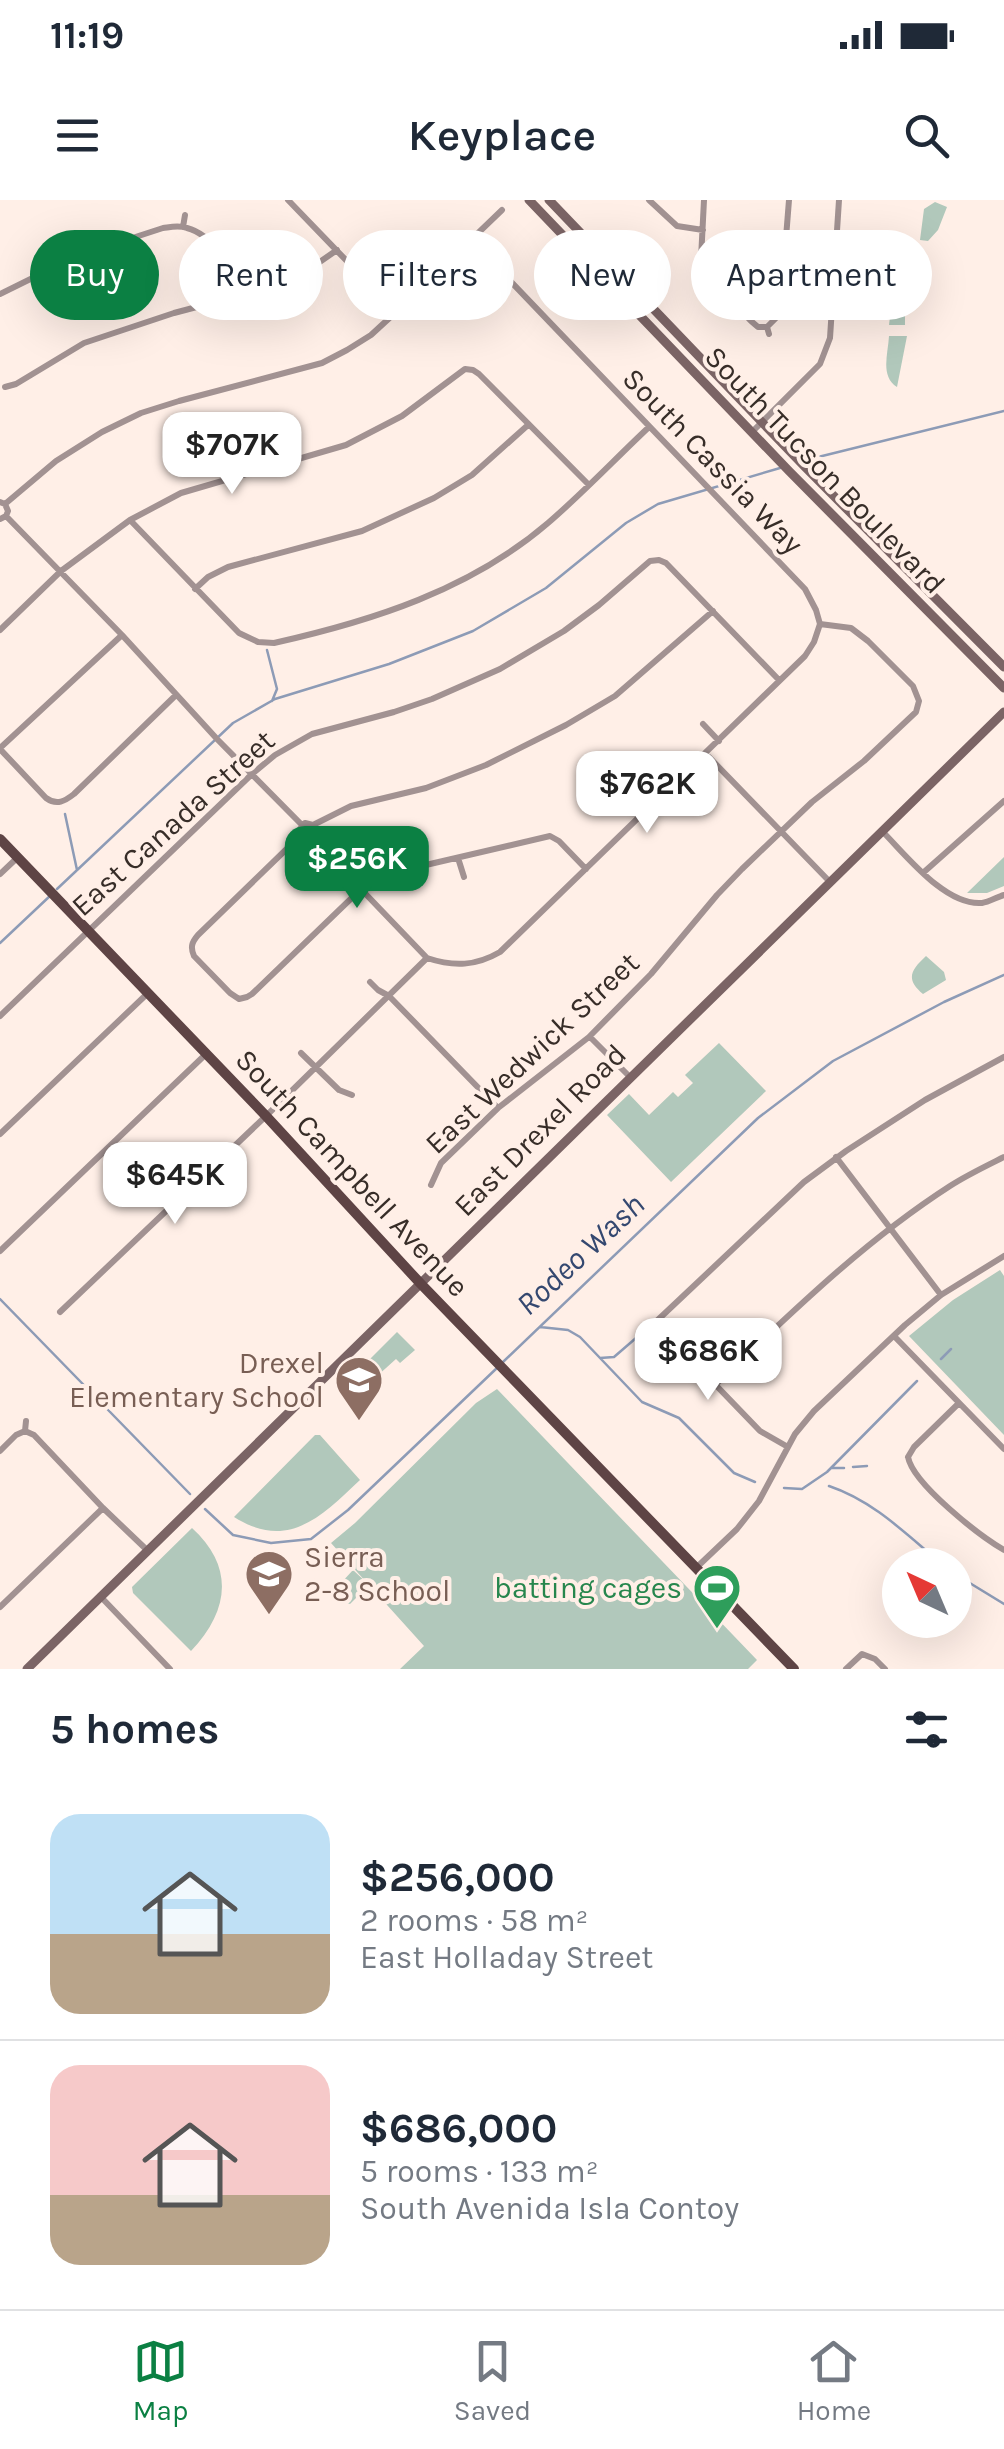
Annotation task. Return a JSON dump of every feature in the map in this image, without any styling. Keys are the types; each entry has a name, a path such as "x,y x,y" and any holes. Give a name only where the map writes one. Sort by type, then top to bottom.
{"main road":[{"name":"South Campbell Avenue","path":"0,839 420,1283 794,1669"}],"street":[{"path":"288,200 343,256"},
{"name":"South Tucson Boulevard","path":"529,200 788,471 1004,688"},
{"name":"South Tucson Boulevard","path":"549,200 1004,667"},
{"path":"649,200 678,226 702,230 704,200"},
{"path":"786,230 789,200"},
{"path":"837,230 838,200"},
{"path":"481,230 502,210"},
{"path":"183,227 185,215"},
{"path":"0,294 77,256 162,228 190,230"},
{"path":"323,260 337,250"},
{"name":"South Cassia Way","path":"514,285 805,589 820,624"},
{"path":"3,388 84,344 179,312"},
{"path":"302,825 61,571 3,518 8,512 3,503 56,461 141,413 322,363 387,320"},
{"path":"751,320 768,330 775,320"},
{"path":"752,433 820,362 830,338 831,320"},
{"path":"0,630 61,571 130,520 181,493 346,445 402,416 467,367 479,374 588,484"},
{"path":"196,589 217,571 362,531 434,498 472,475 528,425"},
{"path":"130,520 239,633 274,644 378,616 423,600 472,574 546,524 648,427"},
{"name":"East Canada Street","path":"0,1016 252,774 284,749 312,734 432,699 500,669 564,631 645,564 658,558 713,611"},
{"path":"302,825 313,825 350,806 426,788 486,765 566,725 615,696 713,611 778,680"},
{"path":"312,838 428,958 453,964 488,959 586,870 805,656 820,624"},
{"name":"East Wedwick Street","path":"431,1185 441,1163 498,1108 590,1036 781,832 916,712 921,700 913,686 868,640 851,628 820,624"},
{"path":"122,635 0,748 46,798 59,805 176,695"},
{"name":"East Drexel Road","path":"26,1669 1004,712"},
{"path":"703,724 719,741"},
{"path":"706,754 830,882"},
{"path":"626,783 650,808"},
{"path":"924,872 1004,801"},
{"path":"302,825 300,836 192,944 194,956 239,999 252,994 361,890 400,871 550,835 586,870"},
{"path":"300,836 312,838 316,833 313,825"},
{"path":"882,831 944,892 962,901 982,903 1004,895"},
{"path":"0,874 18,857"},
{"path":"458,858 464,877"},
{"path":"60,1312 428,958"},
{"path":"370,982 389,996 498,1108"},
{"path":"0,1134 148,993"},
{"path":"590,1036 630,1077"},
{"path":"301,1053 340,1090 352,1095"},
{"path":"0,1251 206,1054"},
{"path":"645,1332 768,1214 836,1157 1004,1056"},
{"path":"836,1157 941,1295"},
{"path":"715,1384 833,1274 890,1228 953,1184 1004,1157"},
{"path":"696,1568 738,1529 759,1501 794,1434 814,1411 941,1295 1004,1256"},
{"path":"655,1322 760,1431 788,1447"},
{"path":"894,1336 1004,1450"},
{"path":"958,1404 905,1457 912,1470 966,1525 1004,1550"},
{"path":"25,1432 26,1421"},
{"path":"0,1451 16,1435 34,1435 148,1550"},
{"path":"0,1608 103,1508"},
{"path":"100,1596 170,1669"},
{"path":"846,1669 862,1654 885,1669"}],"green space":[{"path":"935,202 947,207 932,237 932,230 921,230 924,209"},
{"path":"890,320 905,320 905,325 889,325"},
{"path":"889,336 907,336 897,387 887,371"},
{"path":"1004,857 1004,886 987,893 967,893"},
{"path":"926,956 944,972 946,980 923,994 912,975"},
{"path":"719,1043 766,1091 671,1182 607,1115 629,1094 649,1115 673,1092 678,1097 693,1083 685,1075"},
{"path":"1000,1270 1004,1276 1004,1435 909,1336 953,1300"},
{"path":"397,1332 415,1350 400,1363 396,1359 366,1386 355,1374"},
{"path":"497,1389 757,1660 748,1669 400,1669 424,1646 369,1585 350,1604 329,1596 353,1570 367,1583 331,1543 476,1403"},
{"path":"315,1435 320,1435 360,1480 317,1517 287,1530 253,1527 234,1517"},
{"path":"192,1528 215,1558 222,1589 213,1620 191,1651 133,1593 132,1587"}],"waterway":[{"path":"802,461 1004,411"},
{"path":"57,889 233,723 275,699 389,664 473,631 546,588 626,523 658,504 780,468"},
{"path":"267,650 277,689 272,701"},
{"path":"65,814 77,870"},
{"path":"0,943 51,895"},
{"name":"Rodeo Wash","path":"503,1362 758,1118 833,1061 1004,975"},
{"path":"0,1299 190,1494"},
{"path":"540,1327 568,1330 580,1337 642,1402 679,1418 734,1473 755,1482"},
{"path":"600,1358 614,1357 636,1338"},
{"path":"941,1359 951,1349"},
{"name":"Rodeo Wash","path":"205,1509 233,1535 271,1543 311,1539 348,1510 498,1367"},
{"path":"784,1488 802,1489 827,1472 917,1381"},
{"path":"853,1467 867,1466"},
{"path":"831,1468 844,1468"},
{"path":"829,1486 875,1510 923,1548"},
{"path":"972,1584 1004,1604"}],"place":[{"name":"Drexel Elementary School","path":"359,1422"},
{"name":"Sierra 2-8 School","path":"269,1616"},
{"name":"batting cages","path":"717,1630"}]}
